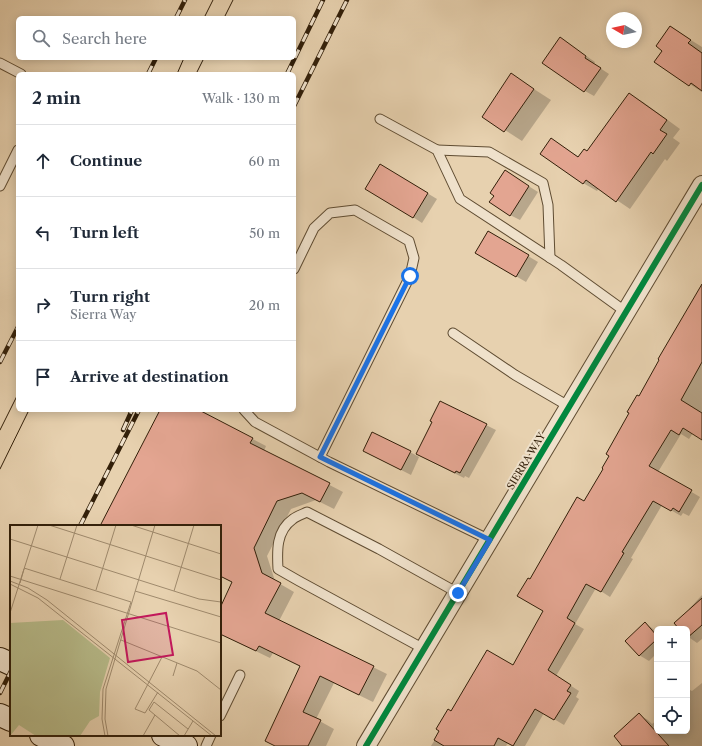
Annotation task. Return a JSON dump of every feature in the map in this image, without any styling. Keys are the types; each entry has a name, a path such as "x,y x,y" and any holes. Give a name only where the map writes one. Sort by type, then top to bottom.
{"main road":[{"path":"0,659 10,664"},
{"path":"0,715 10,720"},
{"path":"43,736 64,746"},
{"path":"165,736 186,746"}],"street":[{"name":"SIERRA WAY","path":"366,746 702,185"}],"lane":[{"path":"0,63 16,72"},
{"path":"380,118 437,150 489,152 543,183 548,206 550,258"},
{"path":"437,150 460,199 550,258 626,312"},
{"path":"0,186 16,154"},
{"path":"296,265 314,228 330,213 355,210 409,241 414,258 410,276 320,457"},
{"path":"453,333 515,374 570,407"},
{"path":"246,412 255,422 320,457 490,540"},
{"path":"424,649 278,569 277,551 280,533 292,519 307,512 379,549 458,593"},
{"path":"221,714 240,675"},
{"path":"206,746 211,736"}],"building":[{"path":"670,26 691,40 688,43 702,53 702,91 691,83 689,86 654,62 662,51 656,46"},
{"path":"560,37 586,56 585,58 601,68 584,92 542,63"},
{"path":"511,73 534,89 504,132 482,117"},
{"path":"629,93 667,120 660,130 667,134 653,154 651,152 616,202 586,180 583,184 540,154 551,138 578,157 584,149 587,151"},
{"path":"380,164 428,193 413,218 365,189"},
{"path":"505,170 529,186 510,216 489,202 494,196 490,193"},
{"path":"488,231 529,255 516,277 475,253"},
{"path":"702,284 702,362 681,400 702,413 702,440 683,428 679,435 671,430 649,466 692,490 679,512 673,508 671,511 653,501 622,552 624,553 601,592 586,584 567,618 575,623 548,670 571,685 567,691 571,693 554,720 535,709 513,746 498,738 494,746 444,746 434,740 439,731 436,729 448,709 451,711 487,650 513,665 543,611 517,596 528,578 530,579 577,497 584,501 603,469 602,468 609,456 606,454 629,413 627,412 637,395 639,396 659,360 658,359"},
{"path":"440,401 487,424 460,473 456,471 455,473 416,454 432,422 430,421"},
{"path":"159,412 203,412 253,438 250,443 330,483 320,502 302,493 277,501 254,548 262,573 281,583 265,613 374,666 359,695 320,676 303,712 321,720 308,746 275,746 265,741 300,666 259,646 256,651 221,634 221,606 232,582 221,576 221,525 101,525"},
{"path":"372,432 411,451 401,470 363,451"},
{"path":"702,598 702,625 690,635 690,626 676,626 674,623"},
{"path":"645,622 654,632 654,642 639,656 625,641"},
{"path":"639,713 654,730 654,734 658,734 669,746 622,746 614,736"}],"tram line":[{"path":"205,16 213,0"},
{"path":"225,16 233,0"},
{"path":"178,72 183,60"},
{"path":"197,72 203,60"},
{"path":"0,430 16,398"},
{"path":"0,469 28,412"}],"railway":[{"path":"177,16 185,0"},
{"path":"296,56 323,0"},
{"path":"296,102 347,0"},
{"path":"149,72 155,60"},
{"path":"288,72 294,60"},
{"path":"0,362 16,331"},
{"path":"123,430 131,412"},
{"path":"81,525 138,412"},
{"path":"0,693 10,673"}],"cycle path":[{"path":"366,746 702,185"}],"route":[{"path":"410,276 320,457 490,540 458,593"}]}
